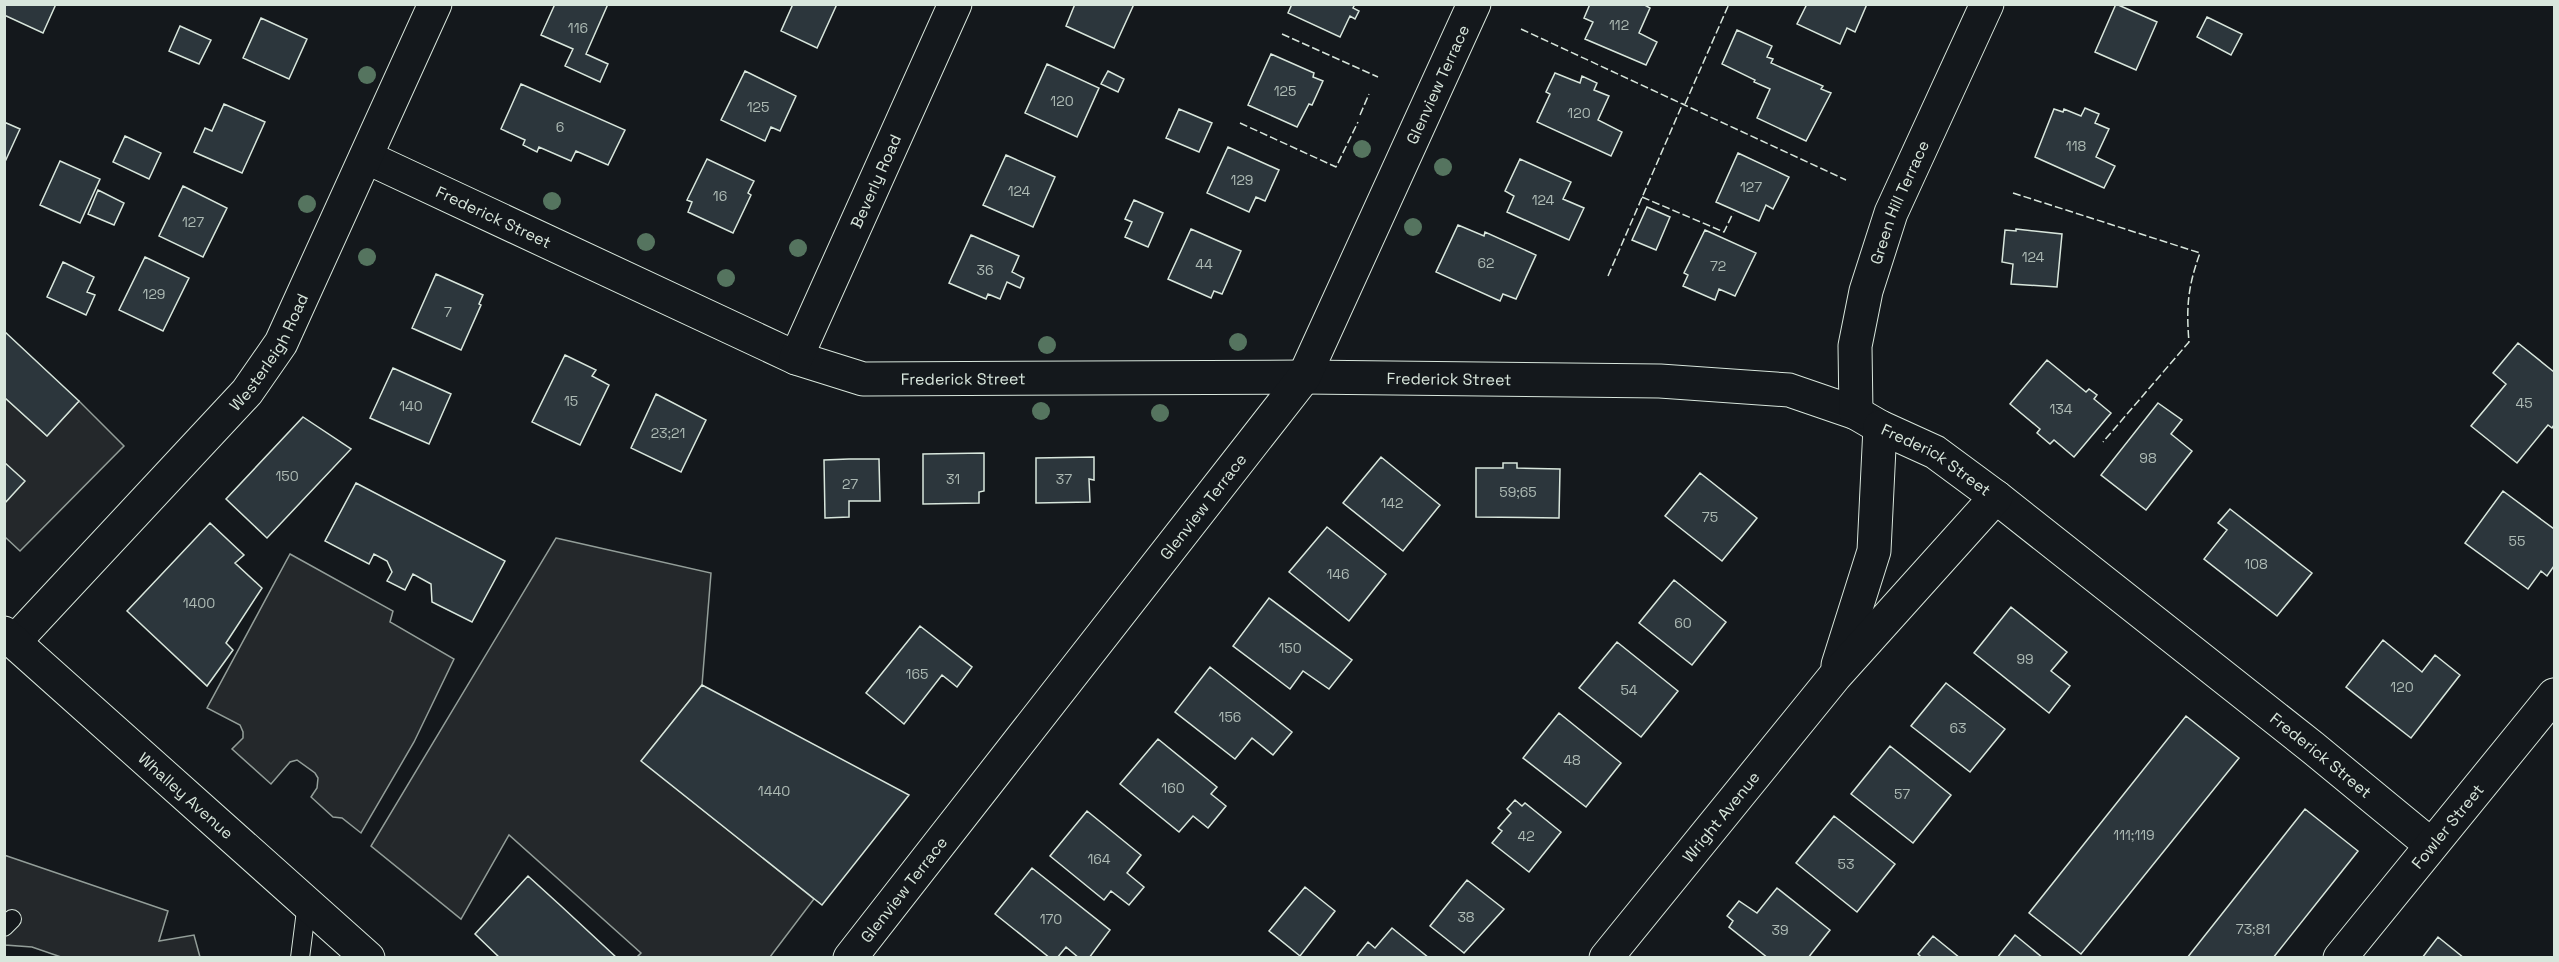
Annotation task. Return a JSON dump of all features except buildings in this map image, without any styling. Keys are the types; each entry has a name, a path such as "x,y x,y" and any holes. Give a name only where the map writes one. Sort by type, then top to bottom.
{"street":[{"name":"Westerleigh Road","path":"10,637 248,392 281,343 435,4"},
{"name":"Beverly Road","path":"796,358 955,4"},
{"name":"Glenview Terrace","path":"850,957 1304,377 1474,4"},
{"name":"Green Hill Terrace","path":"1868,420 1855,346 1866,291 1891,213 1987,4"},
{"name":"Frederick Street","path":"366,157 796,358 863,379 1304,377 1672,382 1789,390 1868,420 1935,452 1996,497 2312,747 2431,845"},
{"name":"Wright Avenue","path":"1835,676 1874,551 1868,420"},
{"name":"Wright Avenue","path":"1606,957 1835,676 1996,497"},
{"name":"Whalley Avenue","path":"10,637 368,957"},
{"name":"Fowler Street","path":"2340,957 2554,695"}],"lane":[{"path":"300,957 307,903"}],"shaded area":[{"path":"4,397 47,436 79,401 124,446 20,551 5,537"},
{"path":"556,538 711,573 702,685 642,761 814,899 770,957 637,957 641,953 509,835 461,919 371,846"},
{"path":"290,554 393,611 390,622 454,659 414,742 361,833 342,818 333,817 311,797 317,788 318,778 315,773 297,760 290,762 271,784 232,749 243,738 240,725 207,708"},
{"path":"4,855 168,911 159,941 194,935 200,957 61,957 32,947 5,945"}],"fence":[{"path":"1685,104 1729,4"},
{"path":"1521,29 1846,180"},
{"path":"1282,34 1378,77"},
{"path":"1360,115 1369,94"},
{"path":"1608,276 1683,103"},
{"path":"1240,123 1336,167 1358,122"},
{"path":"2013,193 2200,253 2189,297 2189,342 2103,442"},
{"path":"1642,197 1724,232 1733,213"}]}
